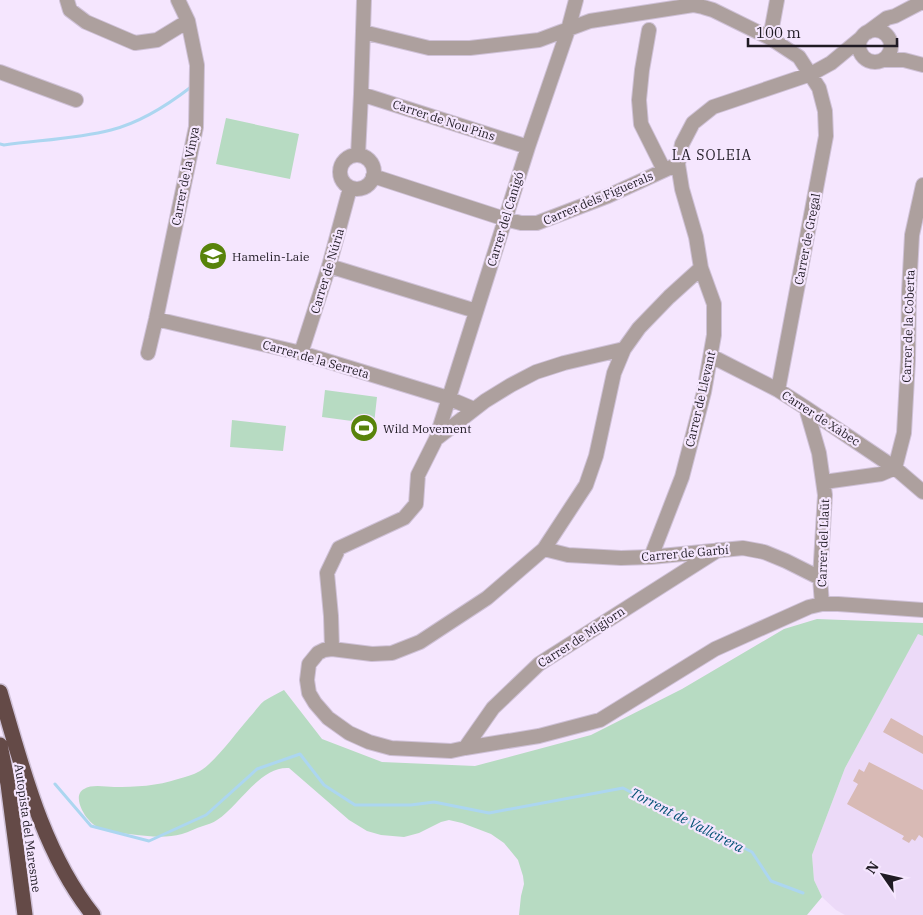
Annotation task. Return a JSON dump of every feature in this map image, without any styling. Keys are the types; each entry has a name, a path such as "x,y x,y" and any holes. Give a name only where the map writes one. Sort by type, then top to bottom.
{"highway":[{"path":"0,692 39,817 57,858 86,907 93,915"},
{"name":"Autopista del Maresme","path":"0,745 8,784 25,915"}],"street":[{"path":"67,0 70,10 86,22 135,43 157,40 188,21"},
{"name":"Carrer de la Vinya","path":"148,353 196,127 196,65 188,21 178,0"},
{"path":"358,155 364,0"},
{"name":"Carrer del Canigó","path":"436,439 576,0"},
{"path":"770,38 777,0"},
{"path":"811,74 831,63 887,18 923,3"},
{"name":"Carrer de Gregal","path":"364,32 428,48 470,48 539,40 590,21 693,5 713,10 770,38 799,58 819,88 825,111 826,136 778,390"},
{"path":"884,60 890,52 889,41 895,16"},
{"path":"649,30 639,100 641,124 664,170"},
{"path":"865,59 859,49 864,35 873,30 879,30 904,60"},
{"path":"831,63 865,59 873,62 904,60 923,65"},
{"path":"0,72 76,100"},
{"name":"Carrer de Llevant","path":"650,557 682,477 704,392 714,335 714,304 701,268 696,237 682,188 678,164 682,144 693,123 713,107 811,74"},
{"name":"Carrer de Nou Pins","path":"361,94 528,147"},
{"path":"358,155 370,161 374,169 373,176 370,183 366,186 356,189 350,188 342,181 339,170 344,160 358,155"},
{"name":"Carrer dels Figuerals","path":"373,176 505,219 521,223 537,223 608,196 678,164"},
{"name":"Carrer de la Coberta","path":"895,468 904,433 912,235 923,185"},
{"name":"Carrer de Núria","path":"302,352 329,266 350,188"},
{"path":"329,266 476,310"},
{"path":"701,268 639,328 624,349 614,373 596,456 586,486 544,549 487,598 420,642 392,653 372,654 332,649 318,653 309,664 307,680 309,693 315,703 328,718 349,733 369,742 391,748 451,751 539,736 600,720 715,649 808,607 822,604 838,604 923,610"},
{"name":"Carrer de la Serreta","path":"156,319 302,352 448,398 474,409"},
{"path":"332,649 328,573 339,548 404,518 416,504 418,475 436,439 474,409 511,385 536,372 564,363 624,349"},
{"name":"Carrer de Xàbec","path":"711,356 778,390 895,468 923,492"},
{"name":"Carrer del Llaüt","path":"806,408 819,454 824,482 825,495 820,578 822,604"},
{"name":"Carrer del Llaüt","path":"824,482 881,474 895,468"},
{"name":"Carrer de Garbí","path":"544,549 568,555 622,558 743,548 764,552 820,578"},
{"name":"Carrer de Migjorn","path":"465,748 492,708 539,664 718,550"}],"shaded area":[{"path":"918,633 923,636 923,915 845,915 836,910 822,897 814,880 812,855 845,768"}],"green space":[{"path":"226,118 299,134 290,179 216,164"},
{"path":"325,390 377,397 374,424 322,417"},
{"path":"232,420 286,426 283,451 230,447"},
{"path":"817,619 923,623 923,636 918,634 845,768 812,855 814,880 822,897 807,915 519,915 524,884 518,860 504,843 491,834 449,820 419,833 404,837 381,835 367,831 349,820 289,768 278,769 259,780 225,814 215,821 175,836 149,836 101,829 88,819 80,804 79,795 87,787 154,785 195,774 206,767 219,754 262,703 284,690 322,739 382,762 475,766 591,735 682,689 784,629"}],"building":[{"path":"891,718 923,736 923,754 883,732"},
{"path":"869,762 923,790 923,838 919,835 915,841 912,839 909,843 902,839 904,836 847,804 858,784 853,781 859,769 864,772"}],"waterway":[{"path":"0,144 71,137 122,127 153,112 191,87"},
{"name":"Torrent de Vallcirera","path":"55,784 91,826 149,841 206,815 257,769 300,754 324,785 355,805 411,805 434,802 489,813 623,788 684,820 752,852 771,881 803,893"}],"place":[{"name":"Hamelin-Laie","path":"213,256"},
{"name":"Wild Movement","path":"364,428"}],"district":[{"name":"LA SOLEIA","path":"712,155"}]}
